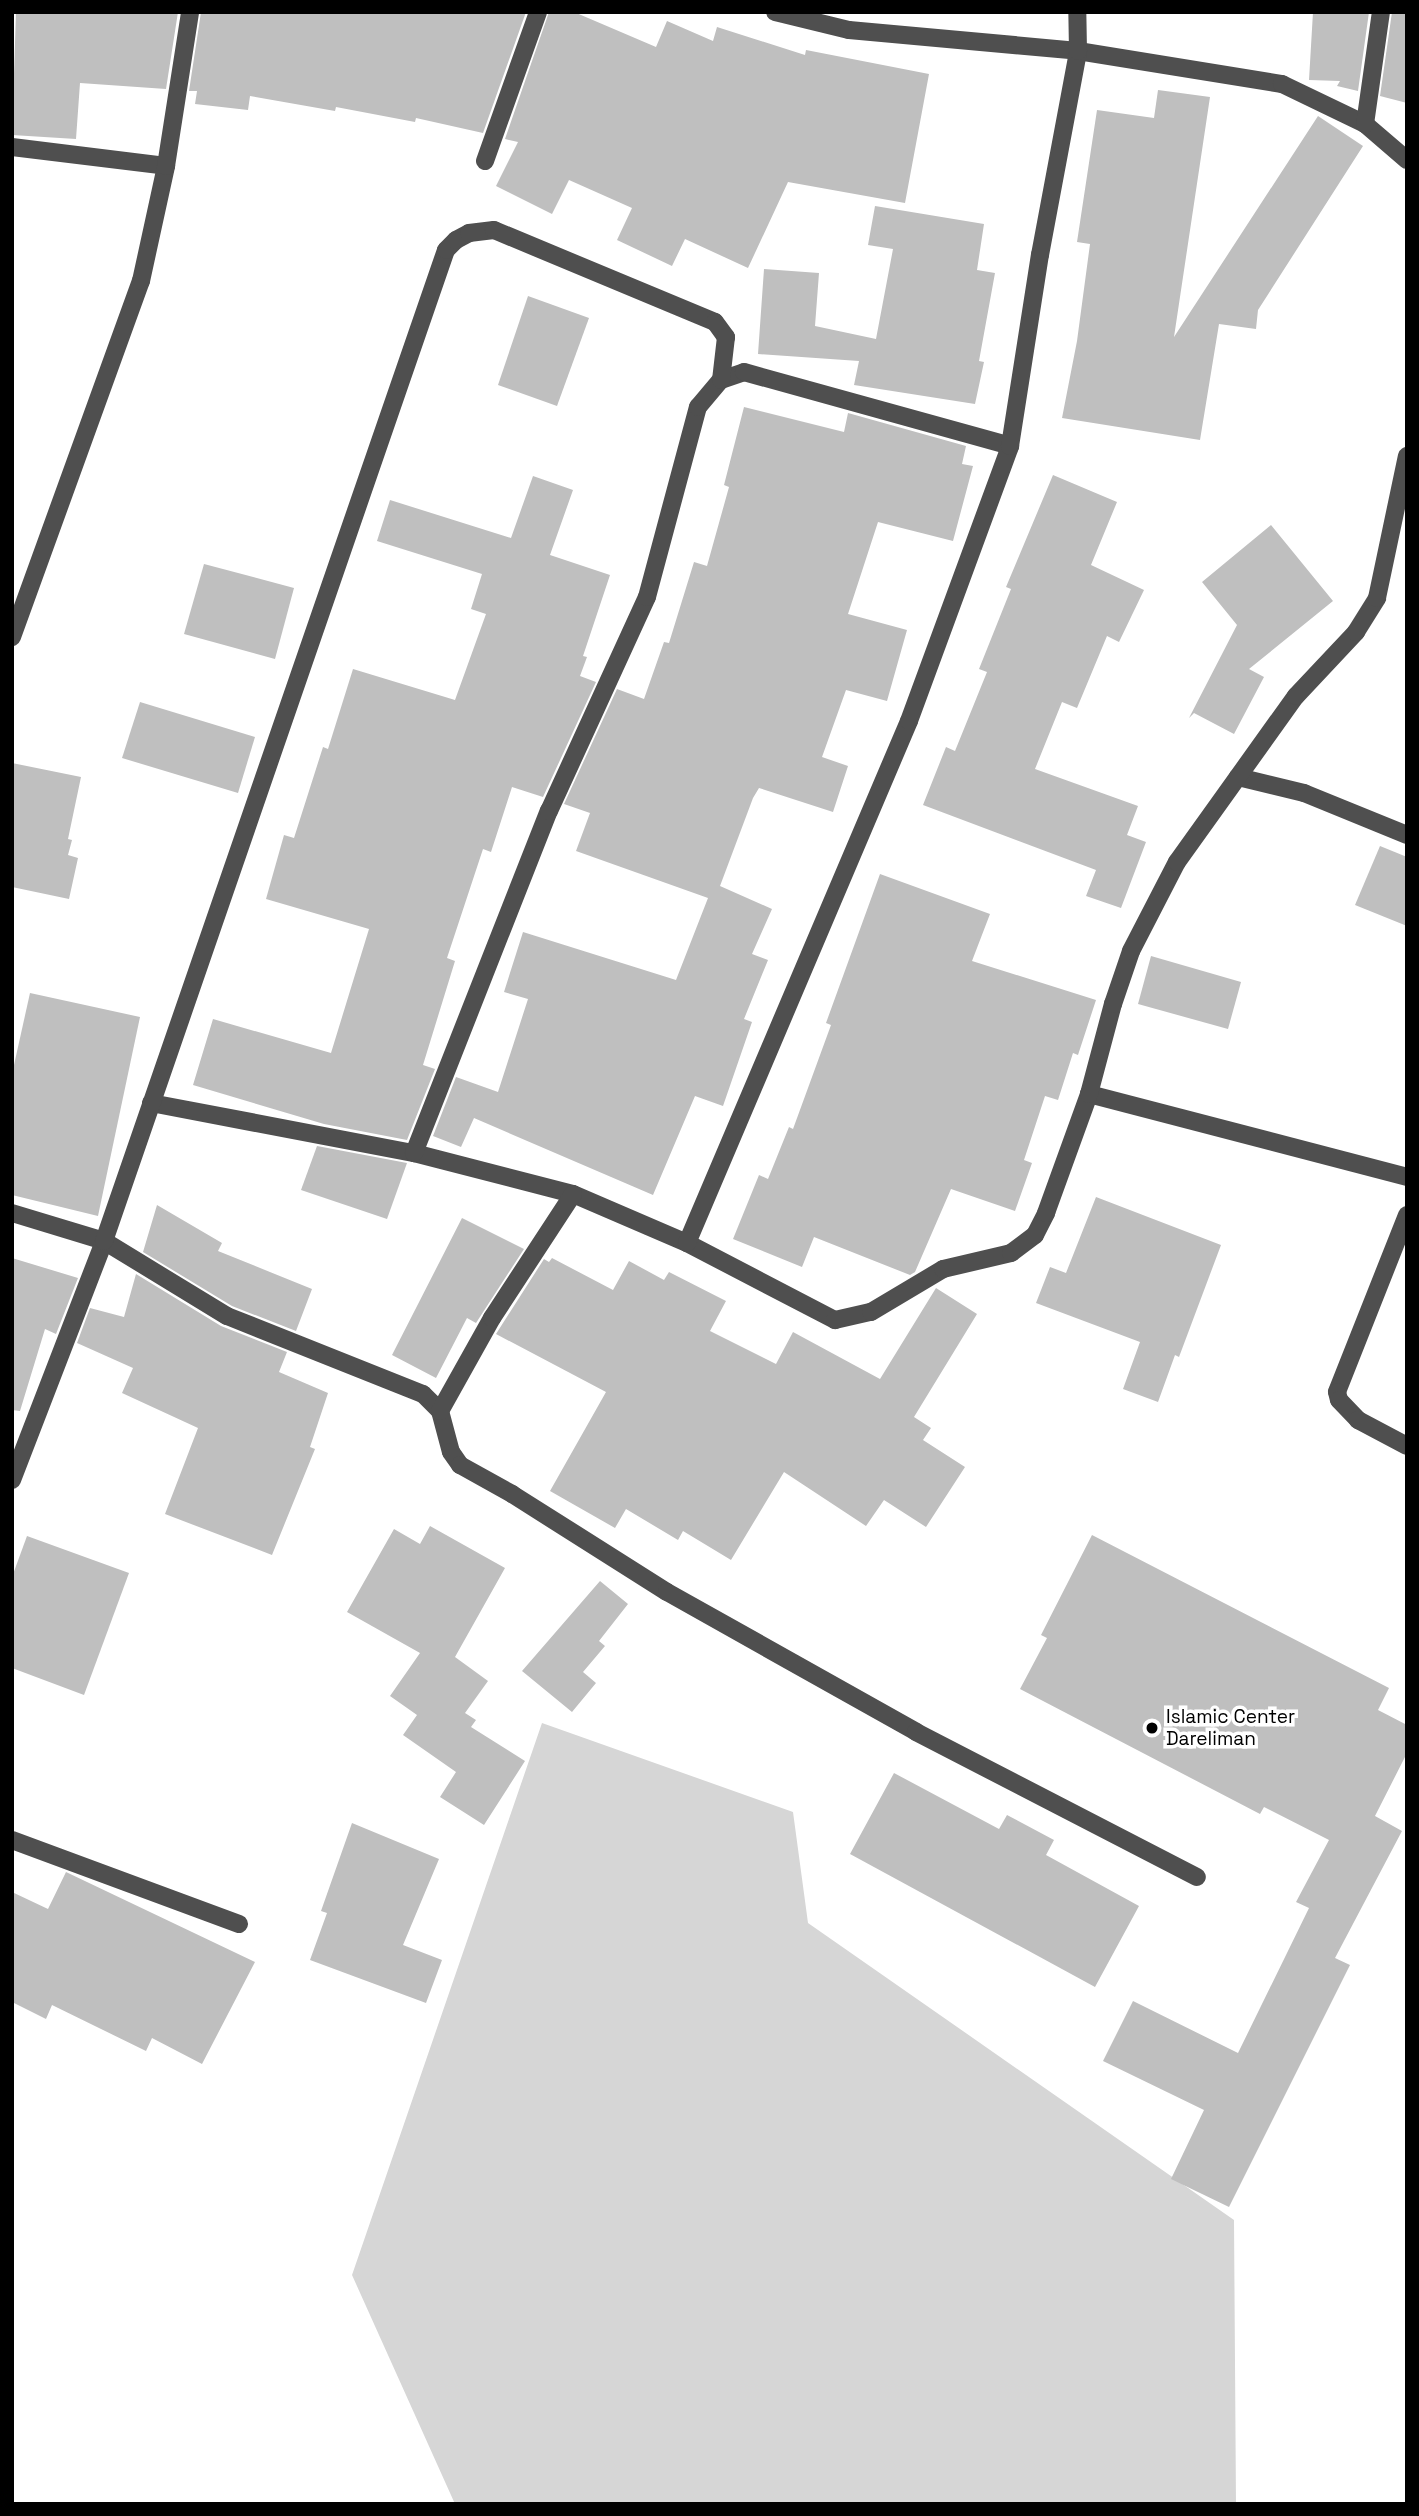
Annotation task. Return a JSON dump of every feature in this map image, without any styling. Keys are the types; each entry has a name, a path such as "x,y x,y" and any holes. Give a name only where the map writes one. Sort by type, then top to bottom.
{"street":[{"path":"12,637 141,281 166,166 190,12"},
{"path":"485,161 538,12"},
{"path":"775,12 849,30 1078,51 1282,84 1365,124 1407,160"},
{"path":"687,1243 909,721 1010,446 1040,255 1078,51 1077,12"},
{"path":"1365,124 1381,12"},
{"path":"12,147 166,166"},
{"path":"12,1480 104,1241 446,250 469,233 494,230 715,322 726,337 721,380"},
{"path":"414,1153 550,811 647,597 698,407 721,380 744,372 1010,446"},
{"path":"151,1103 414,1153 573,1194 687,1243 835,1320 871,1312 943,1269 1011,1253 1035,1235 1046,1213 1089,1094 1113,1004 1131,951 1177,862 1296,696 1356,632 1377,598 1407,456"},
{"path":"1238,777 1304,793 1407,835"},
{"path":"1089,1094 1407,1177"},
{"path":"440,1411 492,1318 573,1194"},
{"path":"12,1213 104,1241 227,1316 424,1394 440,1411 451,1452 460,1465 512,1494 667,1592 929,1738 1197,1877"},
{"path":"1407,1215 1337,1392 1339,1400 1358,1420 1407,1446"},
{"path":"12,1840 239,1924"}],"shaded area":[{"path":"542,1723 793,1812 808,1923 1234,2220 1236,2504 455,2504 352,2275"}],"building":[{"path":"16,12 178,12 166,89 80,83 76,139 12,135"},
{"path":"201,12 526,12 483,133 416,118 415,122 336,107 335,111 250,96 248,110 195,104 197,91 189,91"},
{"path":"549,12 574,12 656,47 667,21 713,41 717,27 805,55 806,50 929,74 905,203 788,182 748,268 685,239 672,266 617,240 632,208 569,180 552,214 496,186 518,142 505,139"},
{"path":"1313,12 1369,12 1358,91 1337,86 1340,81 1309,80"},
{"path":"1392,12 1407,12 1407,103 1380,96"},
{"path":"1158,90 1210,97 1174,337 1318,116 1363,146 1258,310 1256,329 1219,324 1200,440 1062,418 1077,341 1090,244 1077,242 1097,110 1154,118"},
{"path":"875,206 984,224 977,270 995,273 979,361 984,362 975,404 854,385 859,361 758,354 764,269 819,273 815,326 876,339 893,249 868,245"},
{"path":"528,296 589,318 557,406 498,385"},
{"path":"744,407 844,432 848,413 966,446 962,464 973,466 953,541 878,522 848,614 907,630 887,701 846,690 822,757 848,766 833,812 759,788 753,798 720,886 772,909 752,954 768,960 744,1019 752,1022 723,1106 695,1096 653,1195 474,1118 461,1147 433,1136 456,1077 498,1092 528,999 504,992 523,932 676,980 708,898 576,851 590,813 564,804 617,689 644,699 664,642 669,643 694,562 707,566 729,487 724,485"},
{"path":"1053,475 1117,502 1091,565 1144,590 1119,642 1107,636 1077,708 1062,702 1035,769 1138,806 1127,835 1146,842 1121,908 1086,896 1096,870 923,805 946,747 955,751 987,672 979,669 1011,589 1006,587"},
{"path":"533,476 573,490 550,555 610,575 583,656 587,657 580,676 596,682 543,797 512,787 491,852 483,849 447,958 455,961 423,1065 435,1069 407,1140 324,1124 193,1085 213,1019 331,1053 369,929 266,899 284,835 294,838 323,747 328,749 353,669 455,700 486,614 471,609 482,574 377,541 390,500 511,538"},
{"path":"1271,525 1333,601 1249,669 1264,677 1234,734 1194,713 1189,718 1237,625 1202,582"},
{"path":"204,564 294,588 275,659 184,634"},
{"path":"140,702 255,737 238,793 122,758"},
{"path":"12,763 81,777 68,839 72,840 68,855 78,858 69,899 12,887"},
{"path":"1380,846 1407,857 1407,926 1355,905"},
{"path":"880,874 990,914 972,961 1096,1000 1078,1055 1073,1053 1058,1100 1045,1096 1024,1160 1032,1163 1015,1211 951,1189 915,1272 910,1275 814,1237 802,1267 733,1239 759,1175 768,1179 789,1127 793,1129 831,1025 826,1023"},
{"path":"1151,956 1241,982 1228,1029 1138,1004"},
{"path":"30,993 140,1017 98,1216 12,1195 12,1074"},
{"path":"317,1146 407,1163 387,1219 301,1190"},
{"path":"1096,1197 1221,1245 1179,1357 1175,1355 1158,1402 1123,1389 1140,1342 1036,1303 1050,1267 1066,1273"},
{"path":"157,1205 222,1243 218,1251 312,1289 296,1331 232,1306 143,1252"},
{"path":"462,1218 524,1249 476,1323 467,1318 436,1378 392,1355"},
{"path":"12,1258 78,1278 56,1334 45,1329 20,1411 12,1410"},
{"path":"552,1258 613,1290 629,1261 664,1280 669,1272 726,1301 710,1331 776,1364 793,1332 880,1379 936,1288 977,1314 914,1417 931,1428 923,1440 965,1467 926,1527 884,1500 866,1526 784,1472 731,1560 683,1531 678,1540 626,1509 615,1528 550,1491 606,1392 496,1334 544,1259 549,1262"},
{"path":"136,1274 221,1326 287,1352 279,1372 328,1393 310,1447 315,1449 272,1555 165,1514 198,1428 122,1393 133,1368 77,1343 90,1308 124,1317"},
{"path":"430,1526 505,1568 455,1657 488,1681 465,1713 476,1720 471,1727 525,1761 484,1825 440,1797 456,1772 403,1735 417,1715 390,1696 420,1653 347,1612 394,1529 420,1544"},
{"path":"1092,1535 1389,1688 1378,1710 1407,1725 1407,1753 1375,1816 1402,1831 1335,1958 1350,1965 1229,2207 1171,2179 1204,2110 1103,2061 1133,2001 1238,2053 1309,1908 1296,1902 1329,1840 1264,1807 1260,1814 1020,1689 1047,1638 1041,1635"},
{"path":"27,1536 129,1573 84,1695 12,1668 12,1577"},
{"path":"600,1581 628,1604 599,1641 605,1646 583,1672 596,1683 572,1712 522,1671"},
{"path":"894,1773 999,1829 1007,1815 1054,1840 1046,1855 1139,1906 1095,1987 850,1854"},
{"path":"352,1823 439,1859 403,1945 442,1960 426,2003 310,1960 327,1913 321,1911"},
{"path":"66,1872 255,1962 202,2064 152,2038 146,2051 52,2005 46,2019 12,2002 12,1892 48,1909"}],"place":[{"name":"Islamic Center Dareliman","path":"1152,1728"}]}
